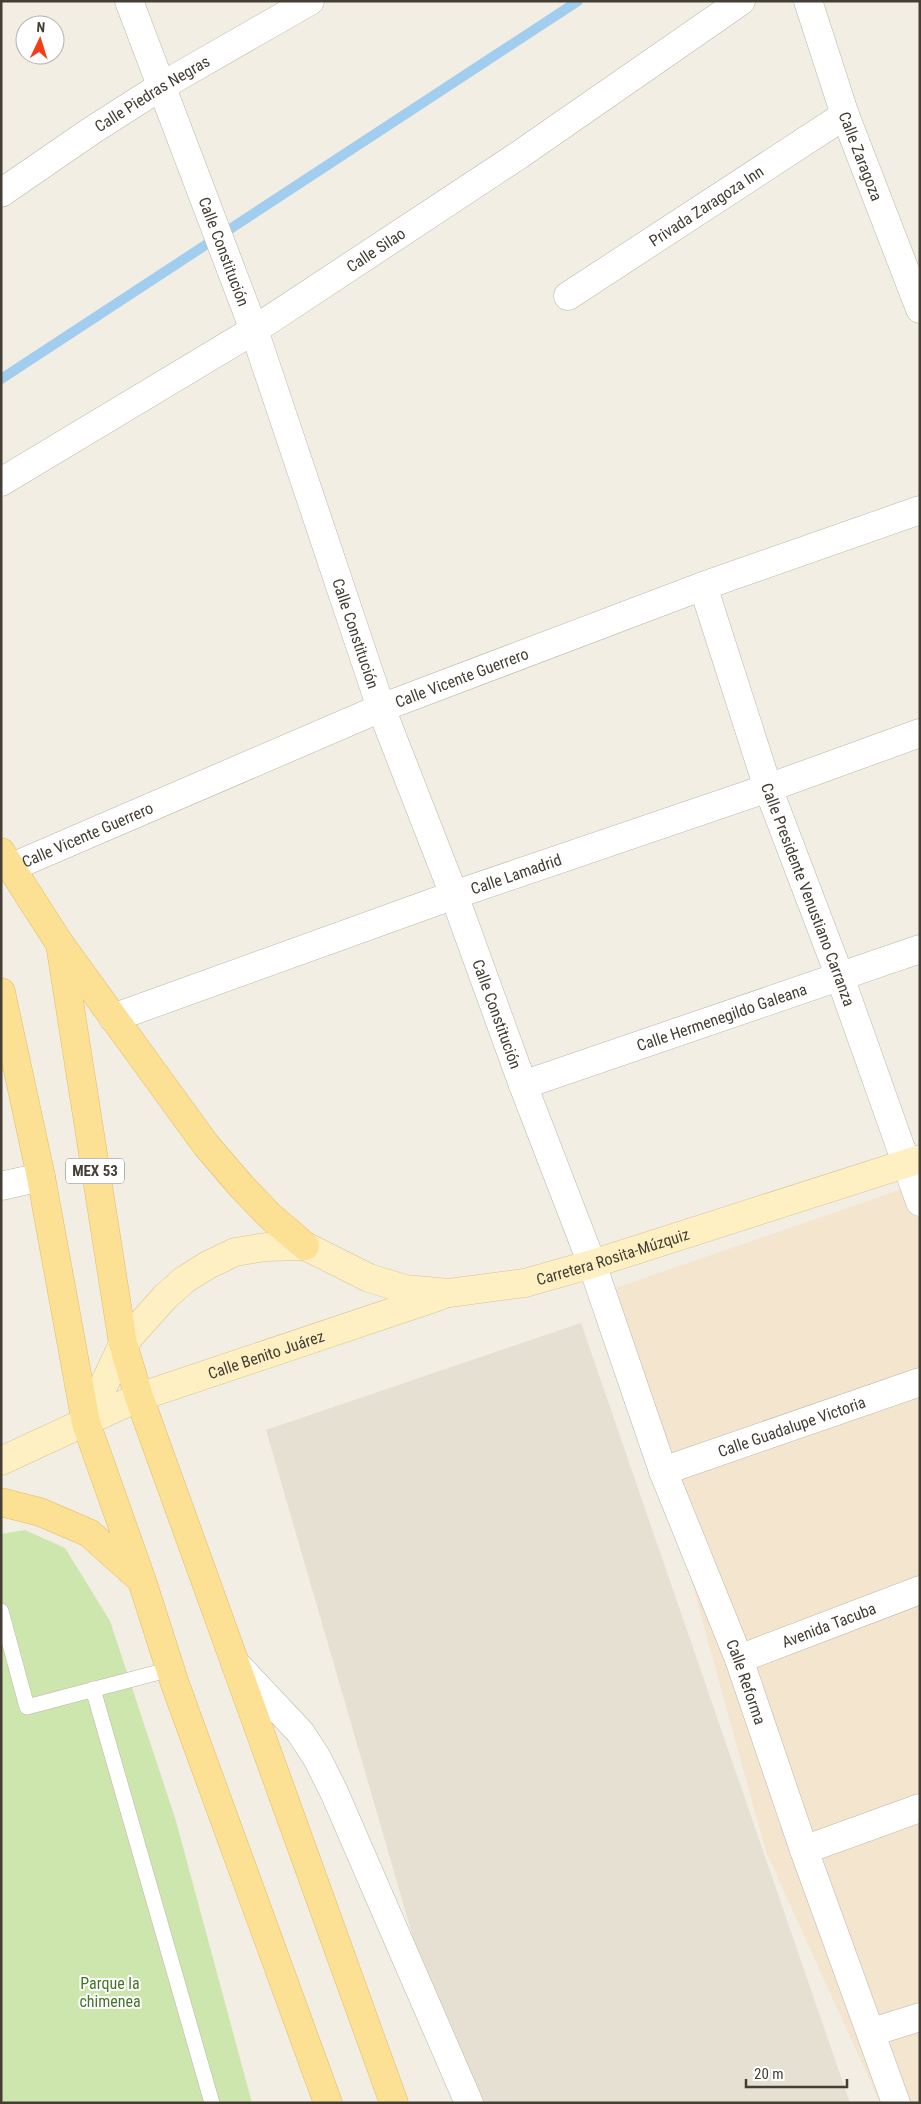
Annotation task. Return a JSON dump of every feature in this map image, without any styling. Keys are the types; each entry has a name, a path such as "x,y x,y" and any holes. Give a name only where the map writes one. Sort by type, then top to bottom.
{"main road":[{"name":"MEX 53","path":"7,860 60,944 123,1344 139,1397"},
{"path":"60,944 206,1145 270,1216 306,1246"},
{"name":"MEX 53","path":"1,992 20,1071 41,1177 86,1423"},
{"name":"Carretera Rosita-Múzquiz","path":"306,1246 369,1278 405,1288 449,1293 525,1283 592,1264 913,1162"},
{"path":"306,1246 266,1247 235,1252 208,1265 184,1280 165,1297 123,1344 86,1423 171,1669 328,2103"},
{"name":"Calle Benito Juárez","path":"1,1461 139,1397 449,1293"},
{"path":"139,1397 394,2103"},
{"path":"1,1502 40,1512 90,1533 142,1581"}],"street":[{"name":"Calle Constitución","path":"129,1 160,88 254,330 381,708 454,895 522,1085 592,1264"},
{"name":"Calle Piedras Negras","path":"1,193 91,130 310,1"},
{"name":"Calle Silao","path":"1,482 254,330 519,155 741,1"},
{"name":"Calle Zaragoza","path":"808,1 845,115 920,309"},
{"name":"Privada Zaragoza Inn","path":"568,296 845,115"},
{"name":"Calle Vicente Guerrero","path":"7,860 381,708 703,586 920,510"},
{"name":"Calle Presidente Venustiano Carranza","path":"703,586 768,788 913,1162 920,1202"},
{"name":"Calle Lamadrid","path":"114,1018 454,895 768,788 920,732"},
{"name":"Calle Hermenegildo Galeana","path":"522,1085 920,948"},
{"path":"1,1186 41,1177"},
{"name":"Calle Reforma","path":"592,1264 663,1471 739,1659 804,1850 872,2032 896,2103"},
{"name":"Calle Guadalupe Victoria","path":"663,1471 920,1382"},
{"name":"Avenida Tacuba","path":"739,1659 920,1590"},
{"path":"235,1663 300,1732 317,1758 334,1792 469,2103"},
{"path":"804,1850 920,1808"},
{"path":"872,2032 920,2017"}],"lane":[{"path":"1,1611 27,1707 171,1669"},
{"path":"92,1689 212,2103"}],"shaded area":[{"path":"920,1183 920,2103 880,2103 766,1852 663,1478 604,1292"},
{"path":"581,1323 850,2103 461,2103 266,1430"}],"green space":[{"name":"Parque la chimenea","path":"25,1530 65,1548 110,1621 176,1821 252,2103 1,2103 1,1534"}],"waterway":[{"path":"1,379 578,1"}]}
